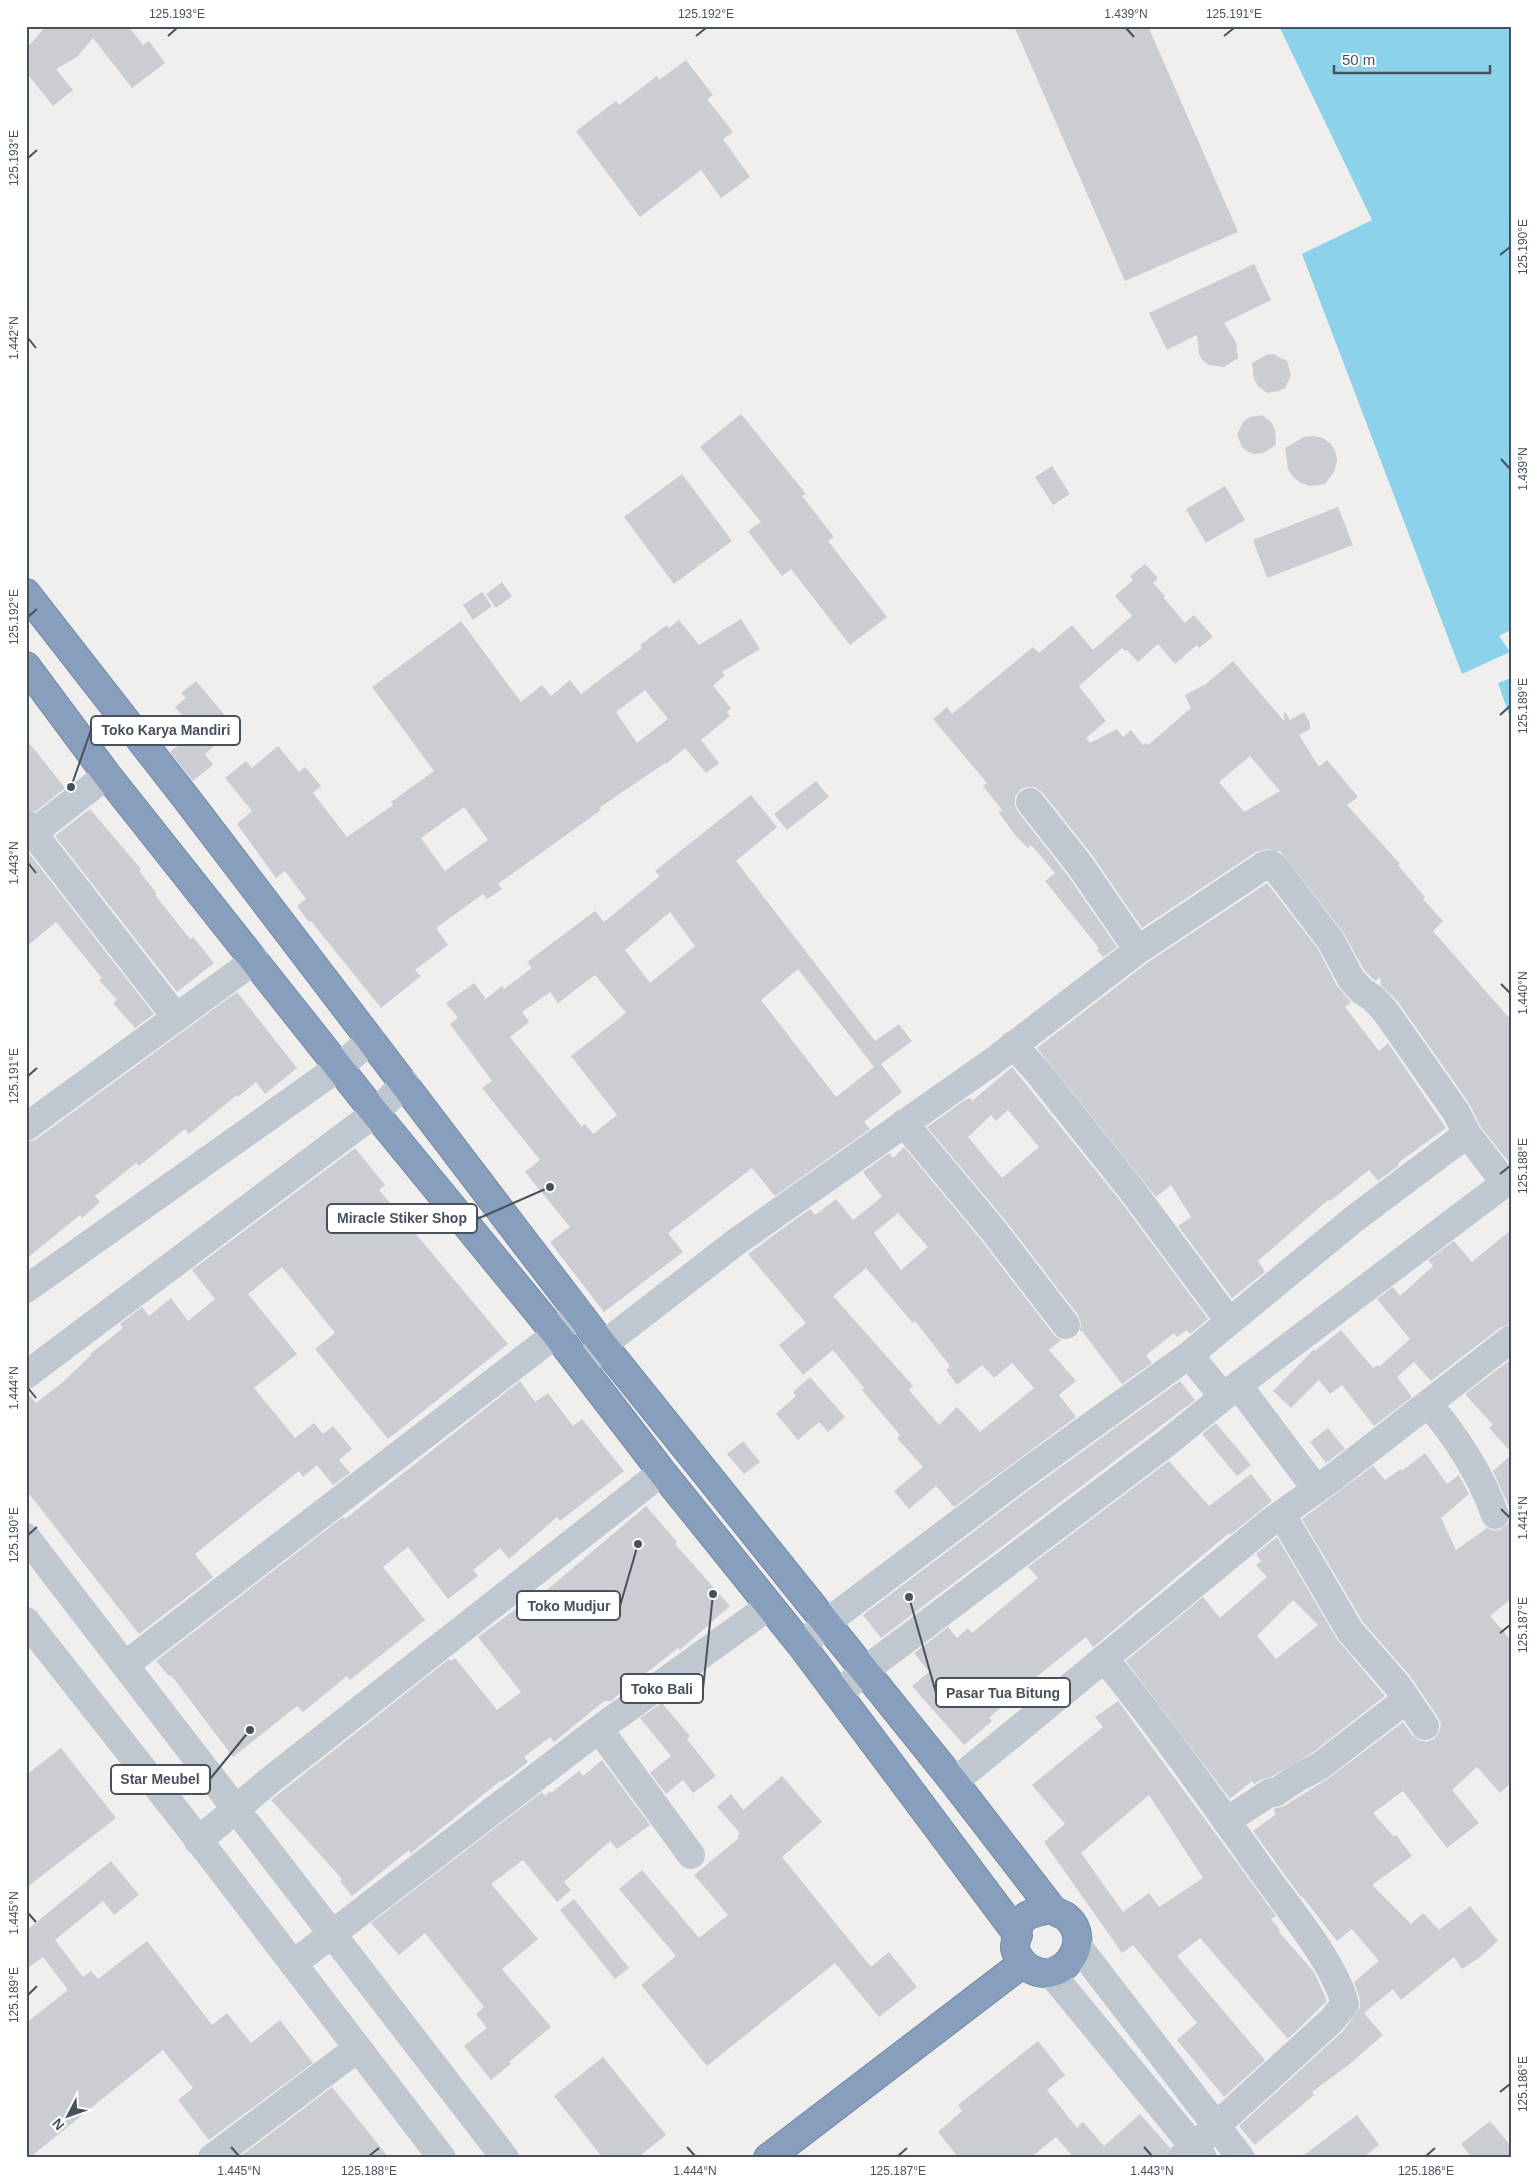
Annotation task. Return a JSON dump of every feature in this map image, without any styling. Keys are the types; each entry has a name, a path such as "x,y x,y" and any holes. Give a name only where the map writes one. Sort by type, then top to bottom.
{"highway":[{"path":"26,593 405,1083 603,1345 954,1782 1052,1909 1066,1917 1072,1925 1076,1934 1077,1945 1071,1961 1065,1966 1050,1972 1040,1972 1031,1969 1023,1963 1015,1947 1018,1927 1025,1918 1035,1912 1052,1909"},
{"path":"26,666 107,775 375,1113 582,1366 662,1472 802,1646 1018,1935"},
{"path":"768,2158 1023,1963"}],"street":[{"path":"107,775 30,829 176,1017"},
{"path":"1030,802 1079,864 1138,950"},
{"path":"582,1366 603,1345 736,1242 1013,1045 1138,950 1265,865 1270,864 1274,866 1331,941 1351,979 1362,991 1374,998 1390,1018 1456,1112 1466,1134 1508,1187 1230,1390 1168,1442 864,1671 839,1694"},
{"path":"26,1127 255,960"},
{"path":"26,1289 340,1067 371,1040"},
{"path":"1013,1045 1037,1071 1131,1189 1229,1321"},
{"path":"26,1375 375,1113 405,1083"},
{"path":"904,1123 993,1230 1066,1325"},
{"path":"802,1646 826,1623 1027,1472 1189,1355 1354,1219 1466,1134"},
{"path":"124,1665 556,1334 578,1312"},
{"path":"954,1782 1198,1580 1511,1340"},
{"path":"1189,1355 1230,1390 1316,1489"},
{"path":"1428,1404 1441,1419 1471,1464 1489,1498 1495,1515"},
{"path":"198,1841 236,1807 662,1472"},
{"path":"1282,1515 1350,1631 1397,1685 1425,1726"},
{"path":"26,1536 505,2158"},
{"path":"293,1964 599,1729 769,1606"},
{"path":"26,1621 442,2158"},
{"path":"1050,1972 1193,2154 1217,2126 1332,2020 1345,2004 1341,1987 1324,1958 1132,1692 1104,1658"},
{"path":"1226,1821 1271,1792 1275,1793 1297,1778 1320,1766 1407,1699"},
{"path":"599,1729 691,1855"},
{"path":"1077,1945 1241,2158"},
{"path":"212,2158 358,2048"}],"water":[{"path":"1279,26 1511,26 1511,630 1499,636 1510,652 1462,674 1302,254 1372,220"},
{"path":"1511,678 1511,720 1498,683"}],"building":[{"path":"46,26 128,26 143,45 149,41 165,63 132,88 93,38 77,57 56,69 73,90 53,106 26,72 26,49"},
{"path":"1014,26 1148,26 1238,232 1125,281"},
{"path":"686,60 713,95 707,99 733,132 723,139 750,177 721,198 701,170 640,217 576,131 616,101 619,105 657,76 659,80"},
{"path":"1254,264 1271,300 1224,323 1236,342 1238,358 1224,367 1209,365 1203,361 1199,354 1197,335 1167,350 1149,313"},
{"path":"1273,354 1287,361 1291,375 1285,388 1267,393 1258,386 1254,379 1252,363 1266,355"},
{"path":"741,414 806,494 802,496 834,537 828,541 887,617 850,645 791,569 782,576 748,531 761,522 700,447"},
{"path":"1262,415 1271,422 1275,429 1276,445 1263,453 1255,454 1248,452 1242,447 1237,434 1244,421 1250,417"},
{"path":"1304,437 1323,438 1331,444 1336,453 1337,462 1334,472 1325,484 1310,486 1301,483 1293,477 1288,469 1285,448"},
{"path":"1052,466 1070,494 1053,505 1035,477"},
{"path":"682,474 732,541 674,584 624,517"},
{"path":"1225,486 1245,520 1206,543 1186,509"},
{"path":"1338,507 1353,545 1267,578 1253,540"},
{"path":"1145,564 1158,578 1153,583 1185,623 1194,615 1213,637 1199,648 1197,645 1175,664 1158,644 1138,662 1127,650 1125,651 1122,648 1079,686 1106,721 1086,738 1090,743 1117,729 1123,737 1131,730 1143,745 1146,743 1148,745 1191,708 1185,695 1206,684 1233,661 1284,721 1284,711 1290,720 1304,712 1310,723 1310,729 1299,735 1319,767 1327,760 1358,797 1347,805 1400,864 1398,865 1425,897 1423,899 1443,921 1433,931 1511,1020 1511,1165 1480,1126 1469,1103 1398,1002 1381,985 1380,977 1375,981 1364,970 1343,932 1281,852 1268,849 1256,852 1142,928 1092,855 1042,792 1035,787 1021,789 1015,797 1015,805 1018,812 1066,873 1117,947 1103,957 1097,950 1099,948 1045,881 1055,873 1031,845 1028,848 1016,836 999,813 1002,810 983,786 987,783 933,719 947,707 952,714 1033,647 1039,653 1072,625 1093,650 1132,616 1115,596 1133,580 1130,576","holes":["1250,756 1280,791 1244,812 1219,782"]},
{"path":"502,582 512,596 496,608 486,594"},
{"path":"482,592 492,606 473,620 463,605"},
{"path":"741,619 760,649 722,672 725,675 713,686 731,708 727,712 730,716 701,740 719,763 706,773 685,748 666,764 599,808 601,810 498,884 502,889 487,899 483,894 436,928 448,945 415,970 421,976 381,1008 297,906 306,899 285,871 276,878 237,824 252,811 225,778 246,761 252,768 278,746 299,772 305,767 321,786 313,793 347,837 393,805 391,802 434,771 372,687 461,621 521,702 542,685 551,696 570,680 581,694 642,648 640,645 667,625 669,628 679,620 699,645","holes":["645,690 668,719 637,743 616,712","464,807 488,840 445,871 421,838"]},
{"path":"196,681 229,720 220,728 226,736 205,754 213,765 193,781 170,752 196,732 175,707 186,698 181,693"},
{"path":"26,739 65,788 35,812 26,809"},
{"path":"816,781 829,797 787,830 774,814"},
{"path":"751,795 777,827 736,861 875,1041 899,1024 912,1041 881,1064 902,1092 864,1122 870,1129 775,1196 752,1168 668,1233 683,1252 604,1312 550,1242 570,1227 525,1172 540,1160 482,1088 492,1081 450,1024 458,1018 446,1003 474,983 486,999 502,986 504,989 532,968 527,962 595,911 604,922 660,876 655,871","holes":["670,912 695,946 650,983 625,950","798,969 874,1067 836,1097 761,1000","595,975 626,1013 571,1056 617,1115 593,1134 585,1124 582,1127 510,1037 529,1022 522,1012 550,992 558,1003"]},
{"path":"90,809 141,869 139,871 157,894 155,895 190,939 193,937 214,963 177,992 55,836"},
{"path":"28,852 154,1014 135,1028 113,1003 117,1000 99,980 102,978 56,922 26,947 26,853"},
{"path":"1267,883 1318,949 1337,986 1351,1002 1345,1007 1379,1051 1388,1043 1446,1128 1398,1163 1399,1165 1378,1181 1369,1170 1330,1201 1328,1200 1258,1261 1265,1272 1232,1298 1178,1226 1191,1217 1171,1185 1156,1197 1037,1048 1147,963"},
{"path":"237,992 297,1068 265,1094 256,1082 189,1134 185,1129 139,1166 136,1163 95,1196 100,1202 82,1218 80,1215 26,1259 26,1142 35,1140"},
{"path":"1012,1067 1119,1199 1208,1319 1190,1334 1187,1330 1177,1337 1174,1333 1146,1355 1152,1363 1122,1384 1082,1331 1080,1332 1081,1323 1078,1315 1005,1220 927,1127 965,1100 970,1098 972,1101","holes":["1008,1110 1039,1147 1002,1178 968,1137 991,1115 996,1121"]},
{"path":"904,1147 981,1240 1054,1335 1061,1340 1049,1350 1076,1381 1059,1395 1076,1417 954,1507 936,1486 909,1509 894,1491 923,1467 897,1438 900,1435 862,1390 864,1388 833,1350 803,1375 779,1345 806,1323 748,1254 810,1209 815,1215 836,1199 853,1220 882,1197 863,1172 889,1153 893,1158","holes":["898,1213 928,1247 901,1270 874,1233","866,1268 913,1323 915,1321 950,1366 946,1370 957,1385 982,1365 994,1378 1012,1363 1034,1388 980,1432 957,1407 939,1425 909,1390 913,1386 833,1296"]},
{"path":"355,1148 385,1185 379,1190 508,1344 388,1439 315,1349 335,1333 282,1267 248,1294 297,1354 254,1388 295,1438 314,1423 323,1434 333,1426 352,1449 339,1460 350,1473 333,1485 317,1465 303,1477 299,1471 195,1554 213,1577 139,1634 26,1490 26,1391 36,1403 63,1382 90,1354 123,1328 120,1324 142,1307 149,1316 171,1298 188,1321 215,1299 192,1270"},
{"path":"1511,1230 1511,1324 1501,1327 1431,1381 1414,1362 1397,1377 1412,1397 1374,1426 1342,1385 1330,1394 1319,1380 1291,1408 1273,1391 1314,1349 1315,1351 1341,1330 1373,1368 1378,1365 1379,1367 1410,1339 1377,1299 1393,1287 1400,1296 1433,1266 1428,1260 1454,1241 1472,1262"},
{"path":"1511,1359 1511,1452 1489,1428 1493,1425 1465,1394"},
{"path":"810,1377 845,1417 828,1432 819,1422 798,1440 776,1414 796,1396 793,1392"},
{"path":"520,1381 535,1402 548,1393 573,1426 582,1419 624,1471 560,1521 557,1517 509,1559 500,1548 473,1570 478,1576 448,1599 408,1547 383,1567 425,1620 350,1680 347,1676 303,1712 297,1706 233,1757 171,1675 169,1676 156,1661 343,1517 345,1519"},
{"path":"1180,1381 1195,1400 881,1638 863,1615 1029,1490"},
{"path":"1216,1423 1251,1465 1237,1476 1202,1434"},
{"path":"1328,1428 1345,1449 1326,1463 1310,1442"},
{"path":"743,1441 760,1462 744,1474 727,1454"},
{"path":"1425,1453 1447,1484 1459,1475 1469,1494 1441,1518 1456,1550 1487,1528 1500,1530 1507,1524 1510,1517 1510,1509 1493,1471 1511,1455 1511,1599 1490,1616 1511,1640 1511,1783 1500,1793 1477,1767 1452,1790 1479,1823 1447,1848 1403,1791 1373,1813 1394,1837 1396,1835 1412,1856 1372,1885 1411,1924 1423,1913 1439,1930 1470,1906 1498,1941 1480,1957 1462,1969 1454,1957 1401,2000 1393,1989 1364,2013 1383,2035 1351,2063 1312,2092 1314,2095 1255,2145 1239,2126 1344,2030 1360,2007 1360,1999 1354,1982 1379,1961 1352,1929 1337,1941 1301,1897 1253,1831 1276,1814 1273,1809 1284,1806 1329,1778 1403,1722 1412,1735 1426,1742 1434,1739 1441,1725 1438,1717 1410,1676 1363,1622 1302,1519 1373,1466 1385,1480 1401,1469 1402,1471"},
{"path":"1169,1461 1209,1506 1251,1474 1272,1501 1230,1535 1229,1533 1096,1645 1093,1647 1086,1637 1025,1686 989,1718 992,1721 964,1745 912,1686 929,1672 914,1653 948,1627 957,1638 968,1628 972,1633 1038,1578 1028,1567"},
{"path":"646,1506 677,1542 675,1544 730,1606 680,1650 678,1648 627,1690 626,1688 611,1701 604,1701 554,1742 550,1737 524,1757 528,1762 500,1781 411,1853 409,1850 352,1896 340,1881 342,1879 271,1800 449,1659 451,1661 455,1658 497,1710 521,1692 478,1637 525,1602 528,1606"},
{"path":"1277,1537 1337,1639 1385,1696 1312,1753 1271,1777 1254,1784 1252,1781 1230,1799 1126,1661 1203,1597 1220,1618 1267,1577 1256,1565 1261,1561 1256,1554","holes":["1293,1600 1318,1625 1276,1659 1257,1636"]},
{"path":"1118,1701 1276,1916 1271,1919 1280,1930 1279,1932 1314,1972 1327,2001 1288,2039 1200,1938 1177,1956 1265,2060 1224,2097 1177,2040 1197,2023 1133,1945 1122,1953 1044,1842 1065,1824 1032,1785 1103,1727 1095,1717","holes":["1149,1795 1203,1878 1159,1907 1149,1893 1123,1912 1081,1853"]},
{"path":"662,1703 690,1736 687,1739 716,1776 693,1793 683,1780 666,1794 650,1773 671,1756 640,1718"},
{"path":"61,1748 116,1818 26,1888 26,1775"},
{"path":"602,1760 650,1825 617,1849 610,1841 564,1882 571,1890 557,1902 523,1860 491,1884 538,1939 502,1969 551,2027 509,2062 511,2064 491,2080 464,2046 487,2028 476,2014 484,2007 425,1933 399,1955 371,1923 542,1792 545,1796 550,1791 551,1793 579,1771 583,1776"},
{"path":"782,1776 822,1822 782,1857 871,1967 889,1952 917,1987 879,2017 835,1963 707,2066 641,1985 676,1956 619,1889 642,1870 699,1938 728,1915 694,1875 739,1838 737,1836 740,1833 717,1807 731,1794 743,1810"},
{"path":"111,1861 139,1895 114,1915 103,1901 55,1940 83,1977 91,1971 98,1979 147,1941 212,2025 227,2013 251,2043 280,2020 313,2063 209,2140 178,2100 193,2088 163,2050 29,2158 26,2158 26,2023 68,1990 43,1957 26,1969 26,1931"},
{"path":"574,1899 629,1968 615,1979 560,1910"},
{"path":"1038,2041 1065,2075 1047,2090 1077,2128 1083,2122 1104,2146 1140,2114 1170,2148 1166,2158 1074,2158 1056,2137 1030,2158 959,2158 938,2132 962,2111 958,2105"},
{"path":"603,2057 666,2135 637,2158 603,2158 554,2096"},
{"path":"332,2087 389,2158 238,2158"},
{"path":"1357,2115 1379,2145 1362,2158 1300,2158"},
{"path":"1490,2121 1511,2146 1511,2158 1472,2158 1461,2144"}],"place":[{"name":"Toko Karya Mandiri","path":"71,787"},
{"name":"Miracle Stiker Shop","path":"550,1187"},
{"name":"Toko Mudjur","path":"638,1544"},
{"name":"Toko Bali","path":"713,1594"},
{"name":"Pasar Tua Bitung","path":"909,1597"},
{"name":"Star Meubel","path":"250,1730"}]}
